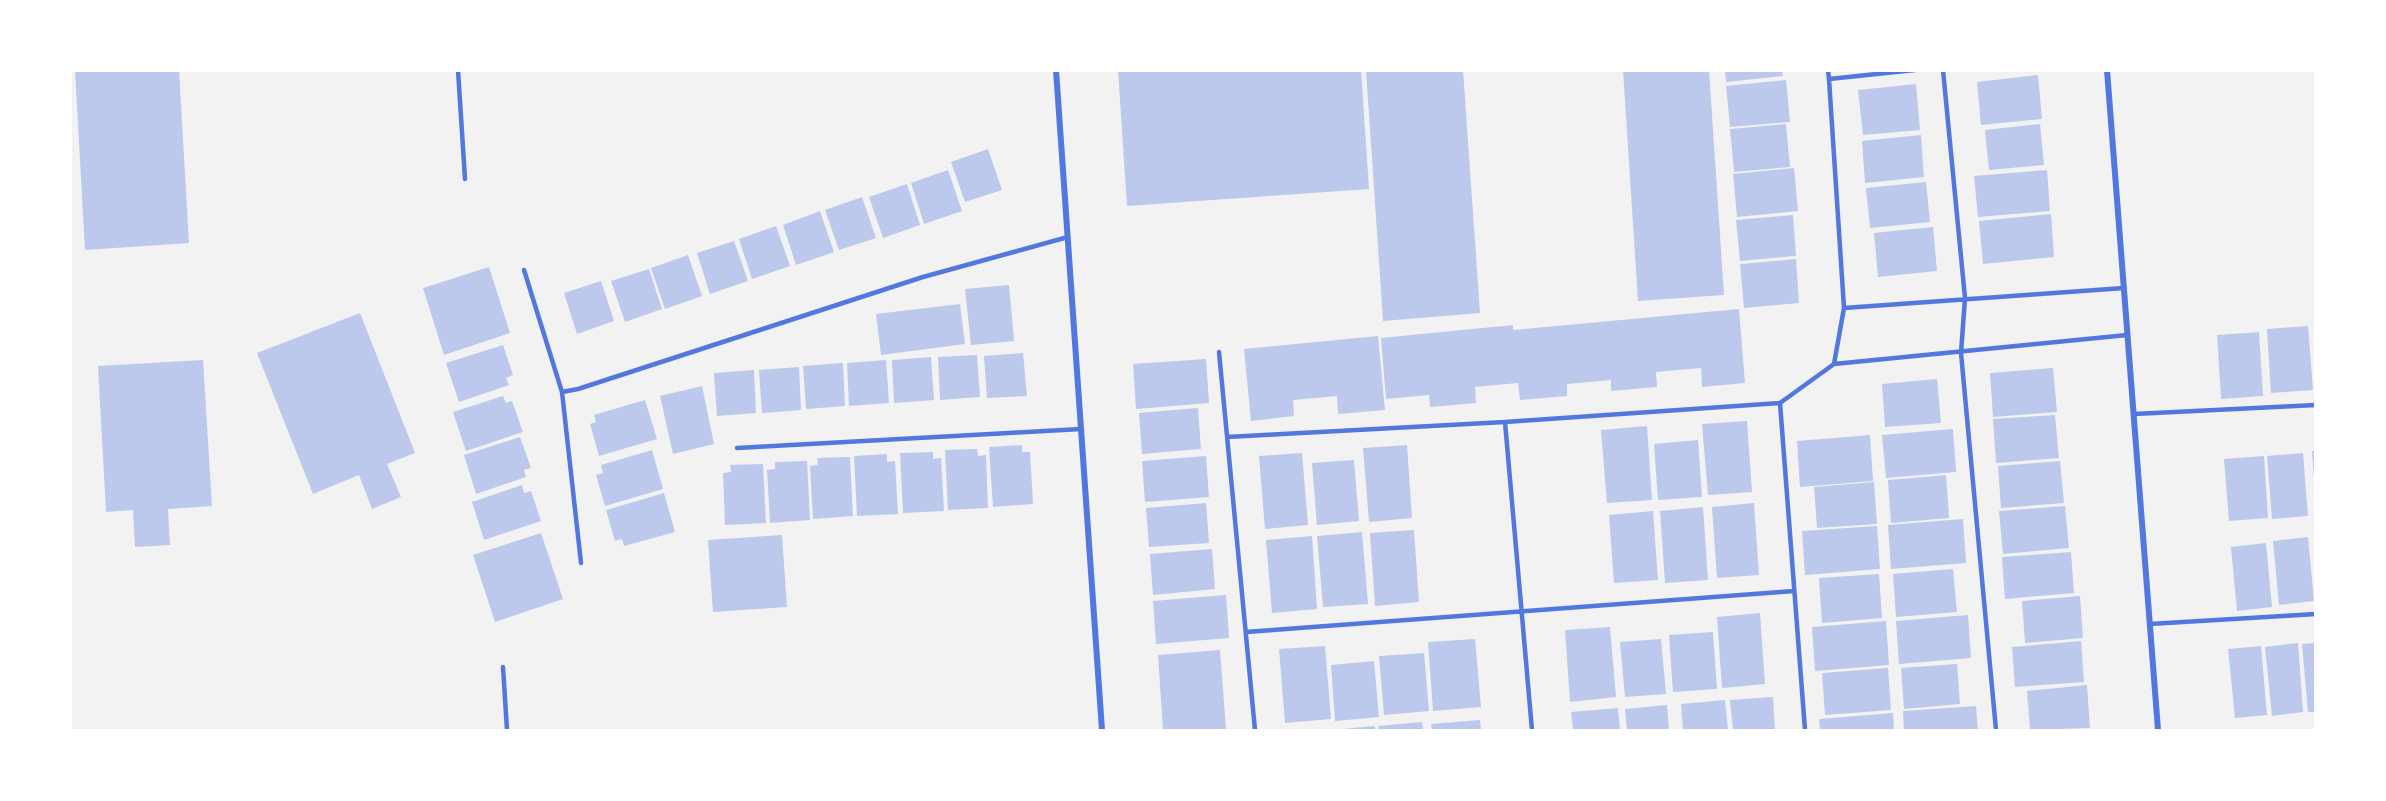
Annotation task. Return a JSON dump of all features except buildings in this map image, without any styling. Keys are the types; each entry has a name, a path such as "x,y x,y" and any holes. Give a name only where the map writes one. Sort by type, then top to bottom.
{"street":[{"path":"1056,70 1102,730"},
{"path":"2107,70 2158,730"}],"lane":[{"path":"458,70 465,179"},
{"path":"1828,70 1844,308 1834,364"},
{"path":"1829,79 1915,70"},
{"path":"1943,70 1965,298 1961,353 1996,730"},
{"path":"562,392 578,389 923,277 1068,237"},
{"path":"524,270 562,392 582,563"},
{"path":"1844,308 2124,288"},
{"path":"1227,437 1505,422 1780,403 1834,364 2127,335"},
{"path":"1219,352 1256,730"},
{"path":"1780,403 1805,730"},
{"path":"2134,414 2316,405"},
{"path":"1505,422 1532,730"},
{"path":"737,448 1081,429"},
{"path":"1246,632 1794,591"},
{"path":"2150,624 2316,614"},
{"path":"503,667 507,730"}]}
